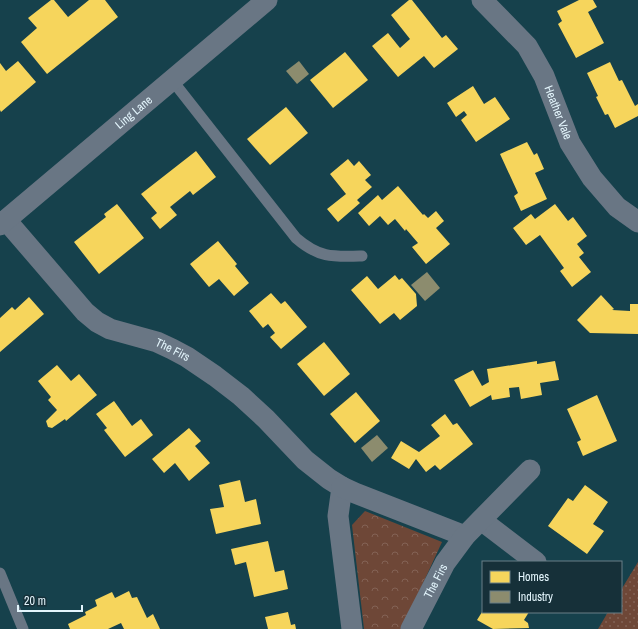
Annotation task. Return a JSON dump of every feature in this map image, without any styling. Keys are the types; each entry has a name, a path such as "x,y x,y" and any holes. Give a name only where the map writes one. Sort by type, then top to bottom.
{"street":[{"name":"Ling Lane","path":"3,222 267,0"},
{"name":"Heather Vale","path":"482,0 527,46 544,76 570,143 592,178 617,207 638,222"},
{"name":"The Firs","path":"3,222 85,312 97,322 117,332 157,342 187,357 241,396 266,419 305,460 329,479 342,487 465,536"},
{"name":"The Firs","path":"411,629 445,563 465,536 530,470"},
{"path":"342,487 338,516 352,629"},
{"path":"481,520 535,561"}],"lane":[{"path":"172,80 296,238 306,247 319,254 333,257 362,256"},
{"path":"0,574 23,629"}],"green space":[{"path":"365,511 442,542 402,629 364,629 352,525"},
{"path":"638,562 638,629 598,629 607,613 622,613 622,588"}],"building: Homes":[{"path":"51,0 54,0 68,17 89,0 105,0 118,17 47,74 21,42 37,28 28,18"},
{"path":"409,0 412,0 442,38 446,35 458,49 434,68 424,56 398,77 372,46 388,33 400,48 410,39 391,15"},
{"path":"579,0 593,0 597,7 588,12 604,43 576,58 558,24 562,21 557,11"},
{"path":"345,52 368,80 333,108 310,80"},
{"path":"18,61 36,82 1,112 0,63 6,71"},
{"path":"610,62 619,81 622,80 635,106 638,104 638,116 615,128 608,114 605,115 587,73"},
{"path":"473,86 484,104 495,97 510,119 476,142 461,120 467,115 464,111 456,117 447,103"},
{"path":"286,107 308,133 270,165 247,139"},
{"path":"527,142 534,155 537,153 544,169 535,173 547,199 521,211 514,196 518,193 500,154"},
{"path":"196,151 216,177 193,195 190,191 170,207 177,215 160,229 151,218 157,213 141,194"},
{"path":"348,159 354,166 359,161 371,175 365,180 372,187 357,200 360,203 338,222 327,209 346,194 330,174"},
{"path":"398,186 423,215 424,214 428,218 436,211 444,221 436,228 450,244 426,264 412,247 418,243 395,219 388,225 380,216 369,226 358,213 378,195 382,200"},
{"path":"117,204 144,238 99,274 74,242 106,217 104,214"},
{"path":"555,204 568,221 573,217 587,236 577,244 584,253 579,257 591,272 572,287 560,271 564,268 540,235 526,245 513,228 531,214 535,219"},
{"path":"218,241 237,264 235,266 249,283 234,296 219,279 209,287 190,264"},
{"path":"395,275 399,280 402,278 416,294 417,306 400,320 394,313 380,324 351,290 367,276 378,289"},
{"path":"271,293 281,304 285,301 307,327 281,349 270,337 275,333 268,324 263,328 249,311"},
{"path":"601,295 614,309 612,310 630,311 630,304 638,304 638,334 590,333 577,320"},
{"path":"29,297 44,314 0,352 0,318 12,307 15,310"},
{"path":"324,342 350,374 324,396 297,364"},
{"path":"537,361 537,364 555,361 559,380 540,383 542,395 521,399 519,387 509,388 510,397 492,400 491,395 470,407 454,380 473,370 482,386 489,382 487,369"},
{"path":"57,365 71,381 79,374 97,395 66,421 65,419 52,428 48,427 46,421 57,410 48,400 51,397 38,381"},
{"path":"356,392 380,421 355,443 330,414"},
{"path":"597,395 617,441 583,456 577,442 581,440 567,409"},
{"path":"114,401 132,426 141,419 153,435 125,457 104,430 107,428 96,414"},
{"path":"445,414 453,425 457,423 473,444 440,470 435,465 426,472 416,459 409,469 391,458 401,441 419,452 440,436 431,425"},
{"path":"189,428 201,441 195,446 210,463 189,481 175,463 164,473 152,459"},
{"path":"240,480 245,502 256,499 261,524 216,534 210,509 224,507 219,485"},
{"path":"585,485 608,502 593,524 604,531 587,554 548,526 568,498 573,501"},
{"path":"268,541 275,572 284,570 288,589 254,597 246,562 235,565 231,549"},
{"path":"129,591 132,598 137,597 147,618 153,614 160,629 124,629 121,623 108,629 70,629 68,624 86,615 85,612 97,606 95,600 112,592 115,598"},
{"path":"288,612 291,625 295,624 296,629 268,629 265,617"},
{"path":"482,612 528,613 524,620 528,623 529,628 493,629 477,620"}],"building: Industry":[{"path":"299,61 309,74 297,84 286,71"},
{"path":"427,272 440,288 425,301 411,285"},
{"path":"377,435 388,448 372,462 361,448"}]}
